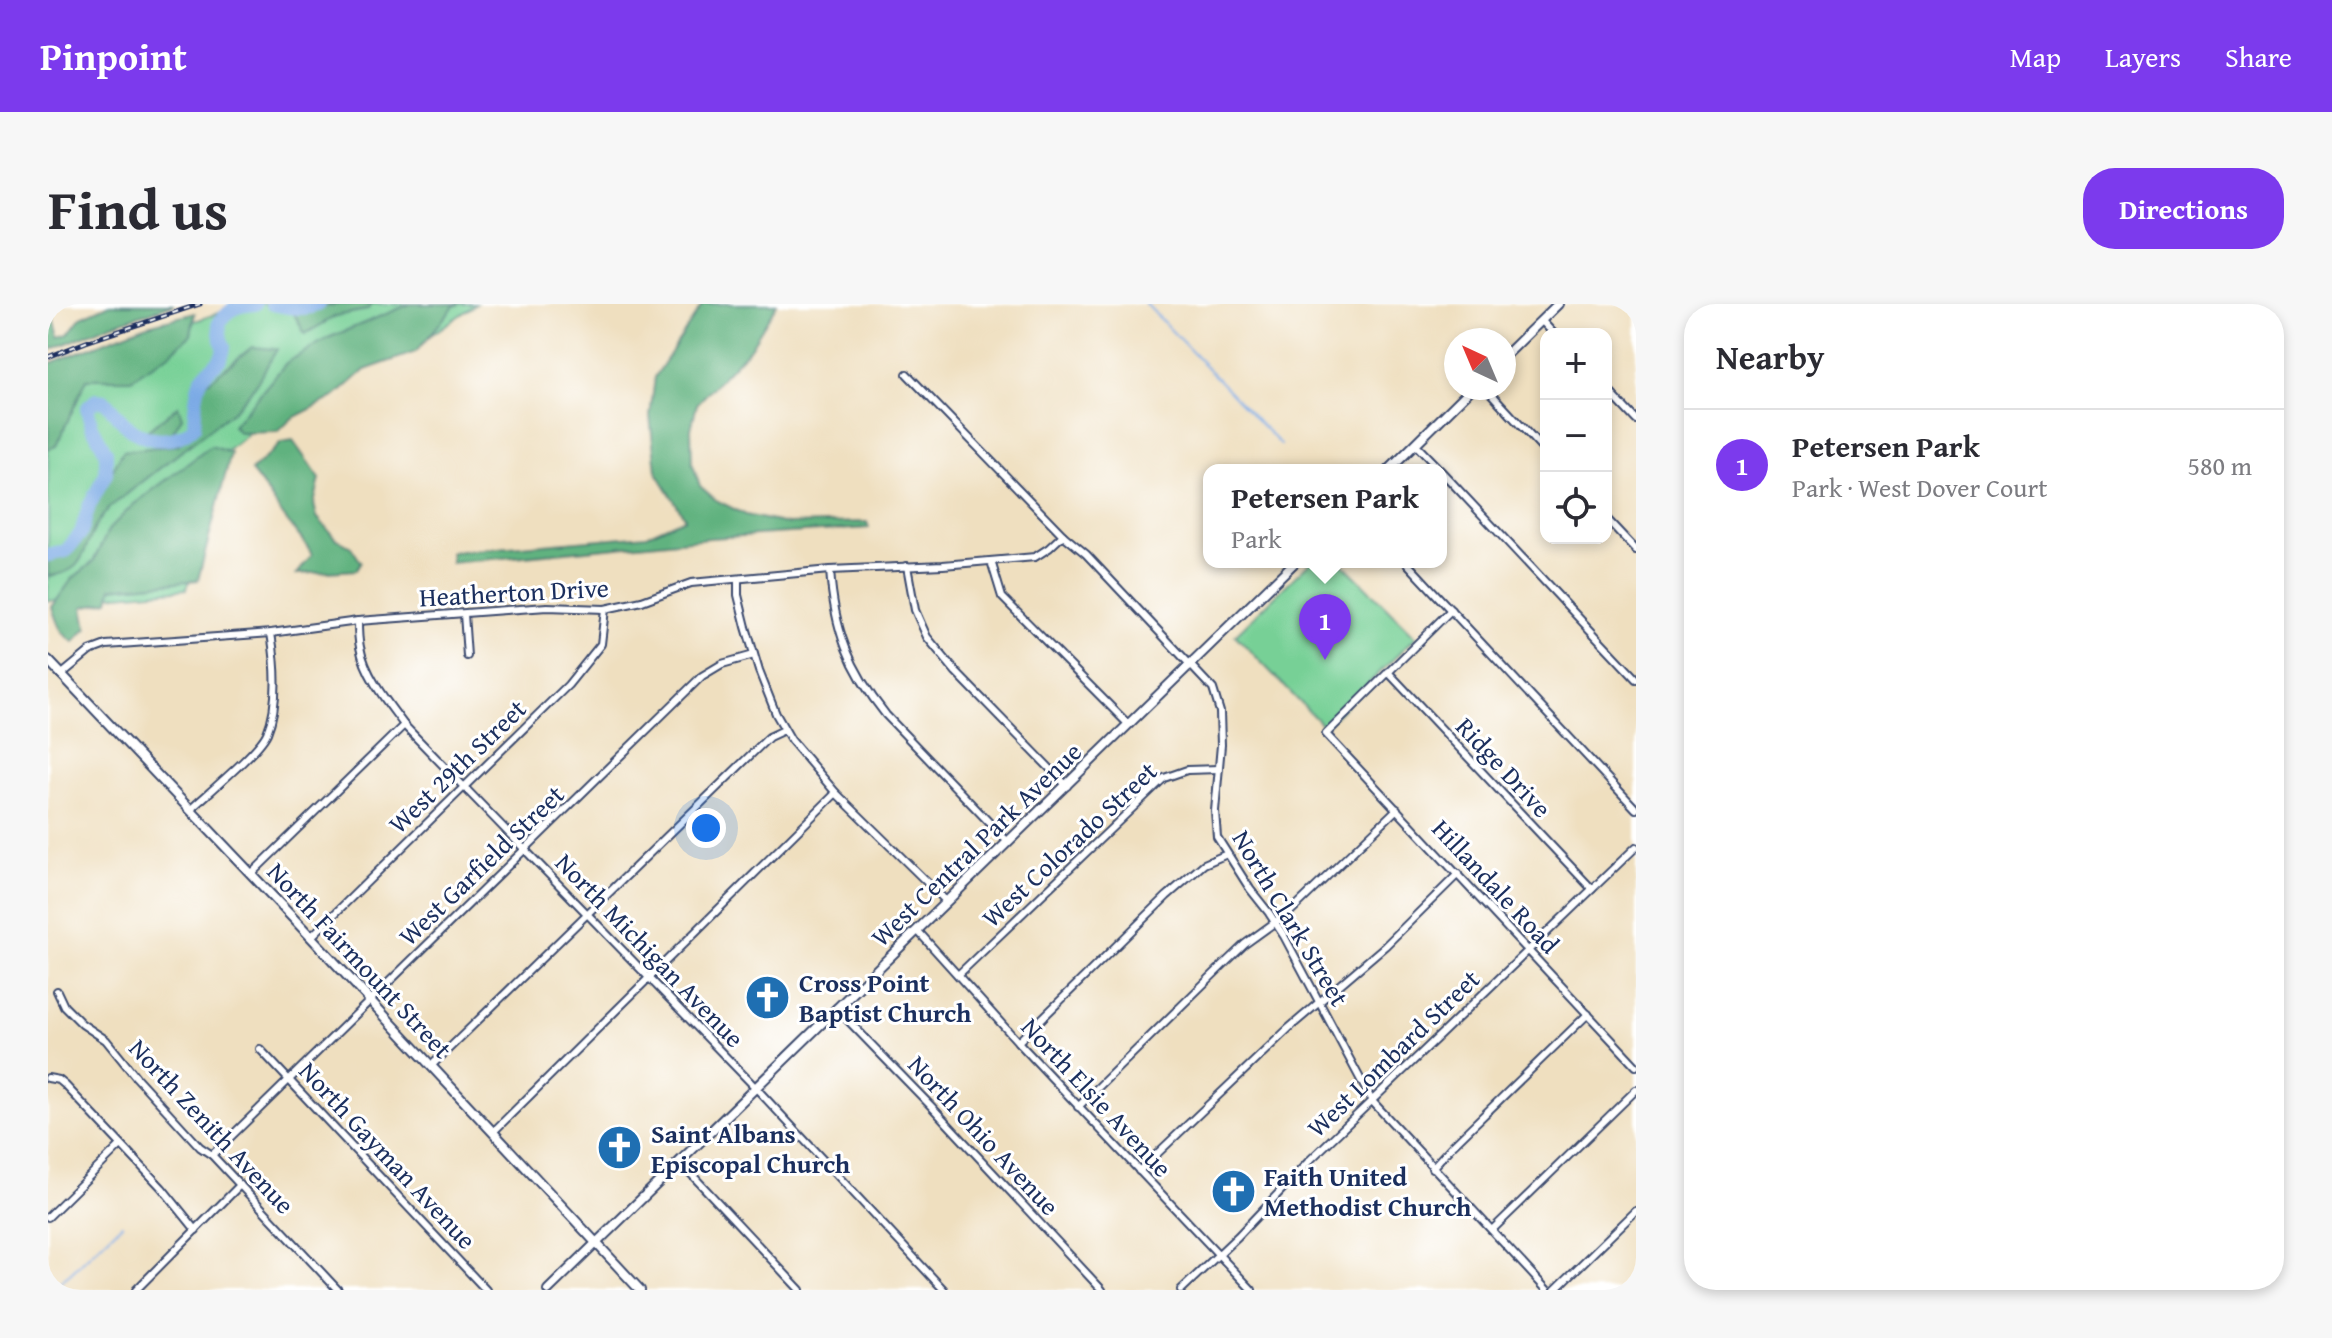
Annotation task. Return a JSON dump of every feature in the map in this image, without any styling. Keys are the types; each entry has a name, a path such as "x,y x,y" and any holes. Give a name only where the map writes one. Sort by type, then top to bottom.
{"street":[{"path":"1516,345 1558,304"},
{"path":"1541,320 1548,328"},
{"name":"North Clark Street","path":"907,374 1063,535 1086,554 1213,689 1220,712 1217,837 1276,923 1372,1101 1547,1290"},
{"path":"1612,394 1636,420"},
{"path":"1395,464 1460,400"},
{"path":"1497,400 1540,446"},
{"path":"1415,444 1435,464"},
{"path":"1447,476 1636,679"},
{"path":"1612,524 1636,550"},
{"name":"Heatherton Drive","path":"61,675 90,651 106,645 547,607 605,609 642,601 691,583 830,570 1035,557 1063,535"},
{"path":"991,561 1002,597 1128,724"},
{"path":"907,566 915,610 927,637 956,672 1067,786"},
{"name":"West Central Park Avenue","path":"548,1290 1289,568"},
{"path":"1412,568 1636,809"},
{"path":"830,570 841,639 868,693 1007,841"},
{"path":"738,579 738,595 754,655 784,730 813,769 946,901"},
{"name":"West 29th Street","path":"311,937 568,685 601,644 605,609"},
{"path":"1388,672 1451,610"},
{"path":"464,614 467,656"},
{"name":"North Michigan Avenue","path":"358,621 360,648 366,664 404,725 756,1088 944,1290"},
{"path":"191,809 266,735 274,707 271,633"},
{"name":"West Garfield Street","path":"212,1155 702,676 722,664 754,655"},
{"name":"North Fairmount Street","path":"48,660 494,1131 640,1290"},
{"name":"Hillandale Road","path":"1388,672 1326,734 1636,1066"},
{"name":"Ridge Drive","path":"1388,672 1592,889"},
{"path":"251,874 404,725"},
{"path":"431,1066 769,737 784,730"},
{"name":"West Colorado Street","path":"958,975 1164,778 1187,770 1219,769"},
{"path":"494,1131 836,793"},
{"path":"1078,1107 1245,944 1276,923 1397,809"},
{"name":"West Lombard Street","path":"1181,1290 1636,847"},
{"path":"1018,1042 1167,896 1204,864 1227,854"},
{"path":"1139,1171 1277,1039 1385,946 1458,874"},
{"name":"North Elsie Avenue","path":"916,930 1252,1290"},
{"name":"North Zenith Avenue","path":"57,991 64,1006 82,1024 106,1040 200,1147 212,1155 338,1290"},
{"name":"North Ohio Avenue","path":"836,1008 1102,1290"},
{"path":"1432,1168 1588,1014"},
{"name":"North Gayman Avenue","path":"260,1049 486,1290"},
{"path":"48,1078 65,1085 162,1188 196,1230"},
{"path":"1492,1230 1636,1090"},
{"path":"48,1217 121,1145"},
{"path":"680,1162 800,1290"},
{"path":"136,1290 240,1185"},
{"path":"1555,1290 1636,1211"}],"green space":[{"path":"110,304 174,304 110,325 48,351 48,319 54,318 59,337 68,334 81,317"},
{"path":"245,304 476,304 409,350 307,387 222,455 187,589 48,601 48,377 89,357"},
{"path":"340,304 372,304 367,310 336,316 305,334 294,314"},
{"path":"410,304 460,304 454,306 416,352 365,370 336,396 291,419 278,432 239,433 233,426 286,363 328,338"},
{"path":"703,304 777,304 750,348 697,404 691,429 692,462 700,486 716,500 746,515 787,524 867,522 869,528 710,538 451,563 451,552 647,535 685,518 656,471 650,416 655,377"},
{"path":"195,313 191,335 131,379 87,379 56,446 48,449 48,364 147,325"},
{"path":"252,347 277,349 255,386 233,411 109,508 76,565 61,574 48,576 48,560 59,554 80,529 123,451 178,445 196,429 203,386"},
{"path":"178,406 182,417 173,432 156,437 147,431"},
{"path":"293,441 320,479 314,504 317,517 335,538 351,547 361,562 356,570 297,574 312,555 251,471 281,443"},
{"path":"211,446 231,453 198,580 112,588 109,601 83,607 87,628 74,642 69,639 52,607 73,578 93,562 109,529 133,505"},
{"path":"1304,568 1347,568 1416,637 1324,727 1235,635"}],"waterway":[{"path":"48,555 66,551 81,533 89,506 106,474 106,452 92,426 87,408 96,400 105,401 127,426 152,439 169,439 186,433 194,427 200,382 223,353 219,323 234,308 255,304"},
{"path":"272,304 302,308 319,304"},
{"path":"1146,304 1281,445"},
{"path":"49,1290 122,1224"}],"railway":[{"path":"48,357 200,304"}],"place":[{"name":"Petersen Park","path":"1325,660"},
{"name":"Cross Point Baptist Church","path":"768,997"},
{"name":"Saint Albans Episcopal Church","path":"620,1148"},
{"name":"Faith United Methodist Church","path":"1233,1191"}]}
